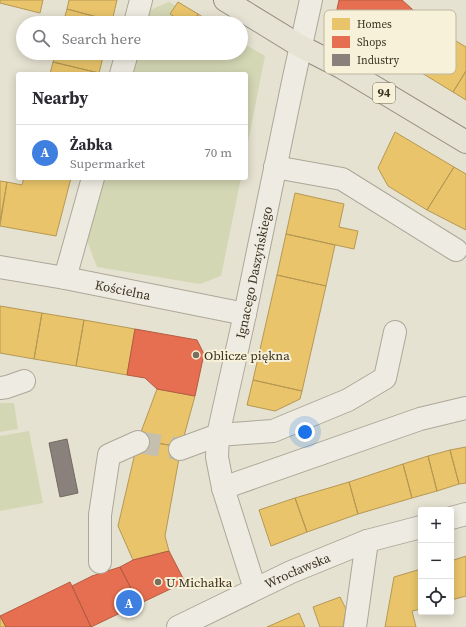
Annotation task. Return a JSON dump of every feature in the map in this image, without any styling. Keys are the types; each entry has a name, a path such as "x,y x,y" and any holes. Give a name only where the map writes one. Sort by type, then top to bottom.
{"main road":[{"name":"94","path":"225,0 300,46 324,58"},
{"name":"94","path":"353,74 466,142"}],"street":[{"path":"137,16 141,0"},
{"name":"Ignacego Daszyńskiego","path":"255,589 223,488 217,457 218,435 311,0"},
{"path":"122,72 125,60"},
{"path":"275,167 342,180 456,250"},
{"path":"65,278 92,180"},
{"name":"Kościelna","path":"0,267 65,278 245,314"},
{"path":"180,449 218,435 273,431 348,400 385,378 394,332"},
{"path":"0,388 7,388 24,381"},
{"path":"223,488 420,419 466,408"},
{"path":"100,562 100,515 109,455 138,442"},
{"path":"454,517 466,514"},
{"name":"Wrocławska","path":"178,627 291,572 367,541 418,527"},
{"path":"355,627 367,541"}],"green space":[{"path":"169,2 194,16 144,16 145,12"},
{"path":"248,46 265,56 248,142 248,72 129,72 132,60 248,60"},
{"path":"100,180 241,180 221,276 200,284 97,267 86,238"},
{"path":"0,403 14,403 18,429 0,432"},
{"path":"29,431 43,503 0,511 0,436"}],"building: Homes":[{"path":"0,0 43,0 40,13 0,3"},
{"path":"69,0 117,0 113,16 93,16 67,9"},
{"path":"178,2 198,14 197,16 173,16 170,14"},
{"path":"67,9 93,16 65,16"},
{"path":"456,41 466,47 466,71 453,92 423,74 456,74"},
{"path":"54,60 102,60 99,72 53,62"},
{"path":"53,62 95,72 50,72"},
{"path":"466,71 466,100 453,92"},
{"path":"395,132 454,167 427,210 388,186 378,168"},
{"path":"454,167 466,174 466,230 427,210"},
{"path":"23,180 70,180 56,236 0,226 7,182 22,185"},
{"path":"0,181 7,182 0,221"},
{"path":"295,193 344,204 339,227 358,231 354,249 286,234"},
{"path":"286,234 335,245 326,286 277,275"},
{"path":"277,275 326,286 302,391 253,380"},
{"path":"0,306 42,313 34,359 0,353"},
{"path":"42,313 84,320 76,366 34,359"},
{"path":"84,320 135,329 127,375 76,366"},
{"path":"253,380 302,391 300,399 275,411 247,405"},
{"path":"157,389 195,396 181,447 138,440"},
{"path":"138,440 181,447 165,536 169,551 133,560 118,526"},
{"path":"466,447 466,483 459,484 450,450"},
{"path":"450,450 459,484 437,491 428,456"},
{"path":"428,456 437,491 412,498 403,464"},
{"path":"403,464 412,498 358,514 349,482"},
{"path":"349,482 358,514 307,532 295,498"},
{"path":"295,498 307,532 271,546 259,510"},
{"path":"466,556 466,596 454,599 454,579 454,560"},
{"path":"418,570 418,610 412,611 416,627 385,627 394,577"},
{"path":"340,597 346,609 343,627 320,627 313,607"},
{"path":"299,613 305,627 267,627"},
{"path":"0,616 6,627 0,627"}],"building: Shops":[{"path":"339,0 402,0 413,10 337,10"},
{"path":"135,329 197,340 204,354 195,396 157,389 145,378 127,375"},
{"path":"169,551 185,582 139,604 120,567 133,560"},
{"path":"120,567 139,604 91,627 72,586 92,576"},
{"path":"70,582 91,627 6,627 0,616"}],"building: Industry":[{"path":"67,439 78,493 60,497 49,443"}],"tunnel":[{"path":"138,442 180,449"}],"place":[{"name":"Oblicze piękna","path":"196,355"},
{"name":"U Michałka","path":"158,582"},
{"name":"Żabka","path":"129,603"}]}
